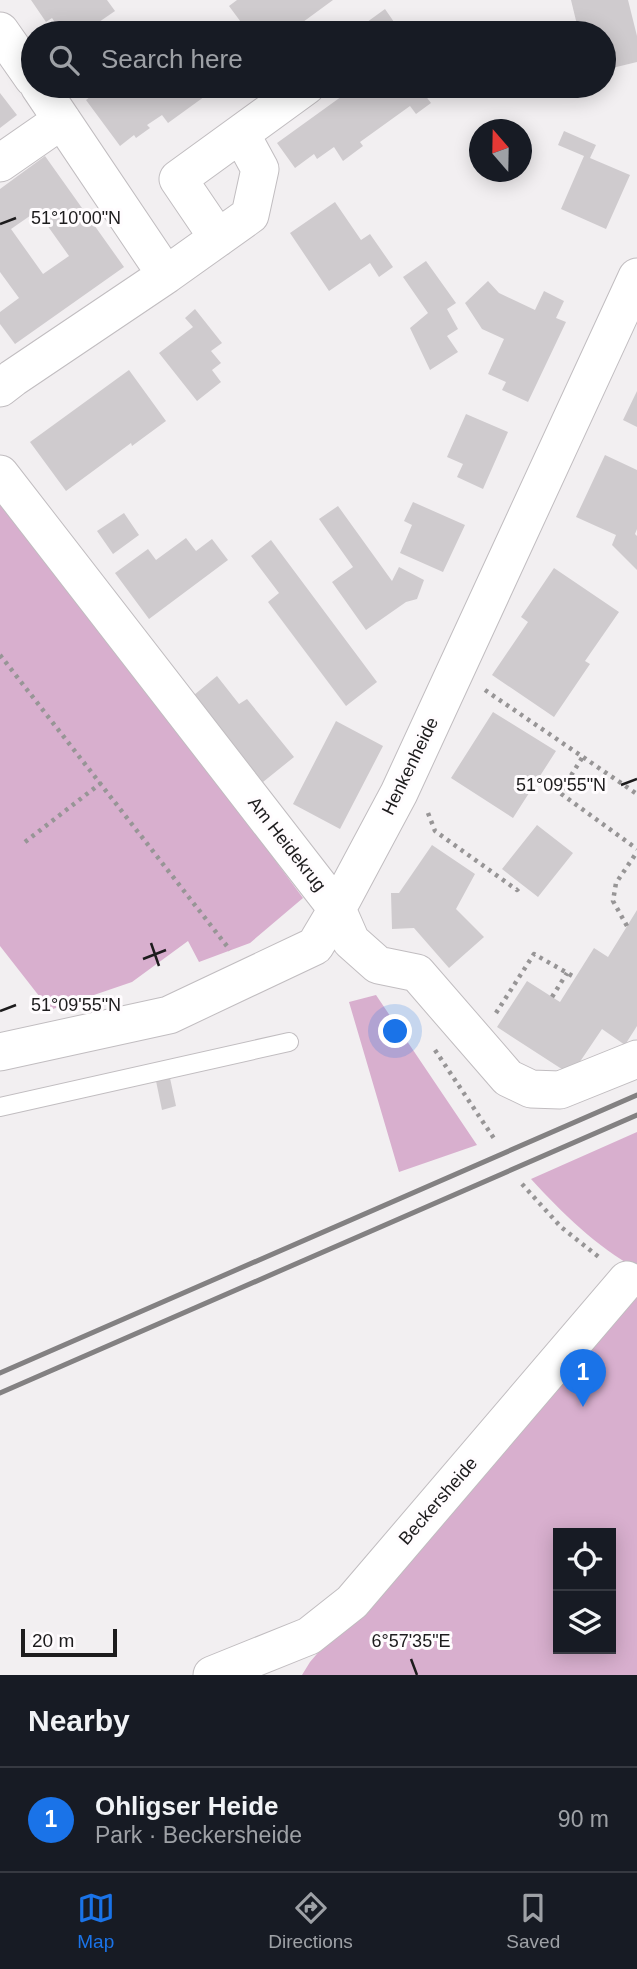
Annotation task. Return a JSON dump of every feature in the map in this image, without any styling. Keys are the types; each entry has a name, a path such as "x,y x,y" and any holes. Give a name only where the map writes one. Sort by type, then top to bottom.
{"street":[{"path":"0,31 21,61"},
{"path":"46,98 166,275"},
{"path":"218,238 178,179 290,98"},
{"path":"0,163 62,120"},
{"path":"6,383 250,215 260,169 241,134"},
{"name":"Henkenheide","path":"0,1052 169,1015 315,946 398,793 637,278"},
{"name":"Am Heidekrug","path":"0,474 337,909 351,941 378,965 417,973 508,1078 531,1089 560,1090 637,1059"},
{"name":"Beckersheide","path":"212,1675 309,1636 352,1602 627,1280"}],"lane":[{"path":"0,1107 289,1042"}],"path":[{"path":"0,655 230,950"},
{"path":"455,670 637,794"},
{"path":"582,758 560,793 637,850 615,883 613,901 627,926"},
{"path":"25,842 101,783"},
{"path":"398,793 430,815 435,831 517,890 522,885"},
{"path":"477,1044 534,954 576,978"},
{"path":"552,997 567,973"},
{"path":"522,1184 561,1227 627,1280"}],"shaded area":[{"path":"0,502 175,725 303,898 250,943 199,962 188,941 132,982 50,1010 0,946"},
{"path":"376,995 477,1145 399,1172 349,1002"},
{"path":"637,1132 637,1269 581,1228 531,1179"},
{"path":"637,1281 637,1675 302,1675 310,1662"}],"building":[{"path":"31,0 107,0 115,11 100,21 54,21 52,18 45,21"},
{"path":"237,0 333,0 304,21 240,21 229,6"},
{"path":"571,0 628,0 637,36 637,62 616,67 616,21 576,21"},
{"path":"385,9 393,21 368,21"},
{"path":"0,93 17,115 0,128"},
{"path":"202,98 168,123 162,115 147,125 150,128 136,138 134,135 120,146 86,100"},
{"path":"339,98 427,98 431,103 416,114 410,106 360,142 363,146 343,161 334,147 317,159 314,154 295,168 277,143"},
{"path":"564,131 596,145 590,158 630,175 606,229 561,209 584,156 558,145"},
{"path":"45,156 124,267 15,344 0,324 0,312 19,298 0,272 0,189","holes":["37,211 69,256 43,274 11,229"]},
{"path":"335,202 361,240 370,234 393,267 379,277 370,263 329,291 290,233"},
{"path":"426,261 456,303 447,309 458,329 447,336 458,352 430,370 410,328 428,313 403,277"},
{"path":"488,281 499,293 535,310 544,291 564,301 556,318 566,322 528,402 502,390 506,382 488,374 504,339 482,329 465,303"},
{"path":"195,309 222,343 211,351 221,363 212,370 221,382 197,401 159,353 193,327 185,318"},
{"path":"129,370 166,421 66,491 30,442"},
{"path":"637,391 637,427 623,420"},
{"path":"466,414 508,432 483,489 457,477 463,464 447,457"},
{"path":"605,455 637,470 637,570 612,545 616,535 576,517"},
{"path":"413,502 465,525 443,572 400,553 412,525 404,521"},
{"path":"338,506 392,581 399,567 424,580 417,599 406,602 366,630 332,582 353,567 319,519"},
{"path":"124,513 139,535 113,554 97,531"},
{"path":"186,538 196,551 212,539 228,560 149,619 115,573 148,549 156,560"},
{"path":"271,540 377,682 346,706 268,602 279,593 251,556"},
{"path":"554,568 619,612 585,661 590,664 554,717 492,675 528,622 521,617"},
{"path":"217,676 239,704 247,699 294,757 263,782 194,695"},
{"path":"493,712 556,751 513,818 451,778"},
{"path":"336,721 383,746 340,829 293,804"},
{"path":"537,825 573,853 538,897 502,869"},
{"path":"432,845 475,874 456,909 484,937 449,968 414,928 392,929 391,893 399,893"},
{"path":"637,910 637,1026 625,1045 602,1029 571,1075 497,1027 527,981 560,1002 594,948 608,957"},
{"path":"170,1078 176,1106 162,1110 156,1081"}],"railway":[{"path":"0,1373 637,1095"},
{"path":"0,1393 637,1115"}],"place":[{"name":"Ohligser Heide","path":"583,1407"}]}
